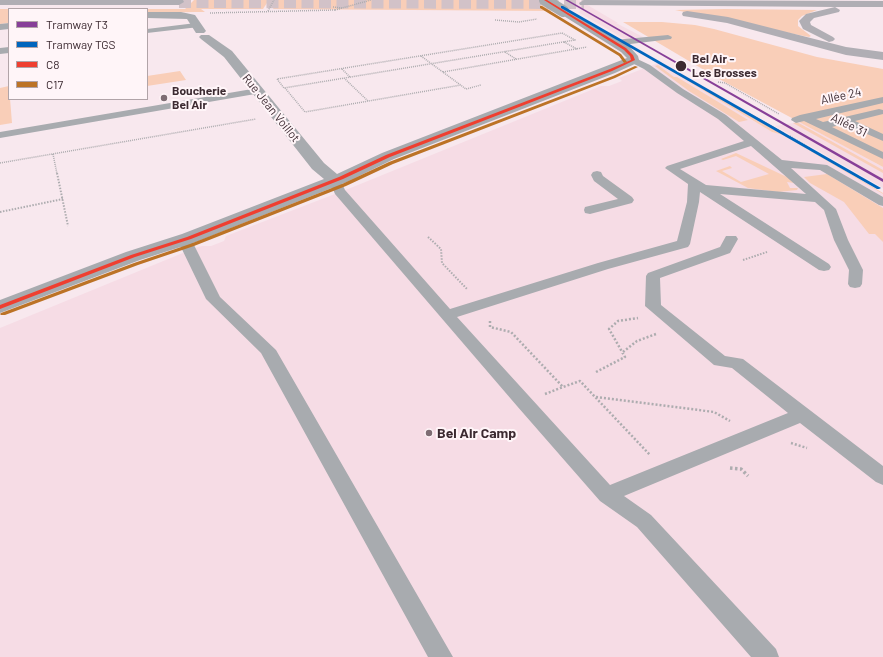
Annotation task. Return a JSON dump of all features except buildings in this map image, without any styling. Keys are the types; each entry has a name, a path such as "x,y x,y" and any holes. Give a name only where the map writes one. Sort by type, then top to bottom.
{"highway":[{"path":"0,2 179,2"},
{"path":"883,4 588,5 697,15 728,20 846,51 883,56"},
{"path":"883,7 819,13 810,16 804,21 807,28 829,40 883,51"}],"street":[{"path":"0,307 133,256 184,239 336,180 388,156 622,66 633,60 630,53 545,0"},
{"path":"148,15 181,15"},
{"name":"Rue Jean Voillot","path":"181,15 191,17 200,31 228,54 318,166 336,180"}],"lane":[{"path":"148,31 200,31"},
{"path":"614,43 668,37"},
{"path":"633,60 647,67 680,91 722,117 778,162 830,209 841,240 856,270 855,284"},
{"path":"0,135 258,91"},
{"name":"Allée 24","path":"800,118 883,100"},
{"path":"821,126 883,112"},
{"name":"Allée 31","path":"800,118 821,126 883,156"},
{"path":"839,121 862,128 882,139"},
{"path":"839,121 882,139"},
{"path":"862,128 876,125"},
{"path":"752,142 671,168 824,267"},
{"path":"778,162 823,167 883,202"},
{"path":"590,210 628,200 598,178 597,175"},
{"path":"336,180 339,191 446,315 608,495 644,521 767,657"},
{"path":"698,186 819,199"},
{"path":"446,315 596,268 684,244 698,186"},
{"path":"184,239 214,298 268,350 441,657"},
{"path":"732,239 725,250 653,276 653,306 720,361 737,363 883,478"},
{"path":"656,251 678,267"},
{"path":"608,495 802,415"}],"path":[{"path":"268,11 274,0"},
{"path":"181,15 220,12 335,10 371,0"},
{"path":"334,8 342,8"},
{"path":"495,20 519,22 567,14"},
{"path":"284,88 575,40 562,33 277,79 284,88 305,112 461,85"},
{"path":"563,42 577,49"},
{"path":"443,72 591,46"},
{"path":"505,52 517,59"},
{"path":"421,55 466,89 481,85"},
{"path":"341,68 350,77"},
{"path":"344,78 368,101"},
{"path":"718,82 725,83 785,117"},
{"path":"743,110 816,152"},
{"path":"0,164 277,115"},
{"path":"54,154 68,226"},
{"path":"0,212 63,199"},
{"path":"428,236 441,249 442,263 489,312 490,327 511,332 564,387 580,381 650,455 690,461"},
{"path":"736,262 773,249"},
{"path":"596,372 625,357 609,329 618,321 643,317"},
{"path":"623,352 637,341 658,333"},
{"path":"595,397 714,412 731,422"},
{"path":"727,467 741,470 748,476"}],"shaded area":[{"path":"194,0 269,0 263,9 201,9 205,12 148,13 148,9 185,9"},
{"path":"278,0 535,0 552,11 273,9"},
{"path":"563,0 579,0 618,23 616,23 643,37 623,38 578,12 581,11"},
{"path":"0,9 8,9 8,23 0,24"},
{"path":"675,10 817,10 802,16 798,20 798,26 811,36 809,37"},
{"path":"623,22 662,22 695,25 817,57 883,69 883,167 721,80"},
{"path":"658,63 772,132 783,135 883,194 883,657 0,657 0,328 195,248 211,246 224,241 226,236 353,187 601,86 609,86 622,81 619,78"},
{"path":"658,63 784,135 883,194 783,135 772,132"},
{"path":"658,65 674,77 677,77 748,120 739,122 689,91 655,66"},
{"path":"180,71 186,80 148,86 148,76"},
{"path":"8,86 8,100 10,100 12,123 0,125 0,88"},
{"path":"797,122 883,170 883,173 793,123"},
{"path":"800,122 883,167 883,188 775,126"},
{"path":"736,153 789,178 794,183 787,182 790,188 798,188 797,190 778,192 748,188 716,171 730,166 732,168 722,171 741,182 769,174 736,156 723,160 721,159"},
{"path":"827,174 883,208 883,242 875,234 869,234 844,202 810,183 804,177"}],"tunnel":[{"path":"179,2 584,3"}],"tram line":[{"name":"T3","path":"566,0 883,181"},
{"name":"TGS","path":"562,7 879,188"}],"transit line":[{"name":"C8","path":"545,0 625,49 632,56 633,60"},
{"name":"C17","path":"541,7 620,55 625,62"},
{"name":"C8","path":"0,307 133,256 189,238 341,178 388,156 611,70 633,60"},
{"name":"C17","path":"3,314 136,264 192,245 344,185 391,163 614,77 636,67"}],"place":[{"name":"Bel Air - Les Brosses","path":"681,66"},
{"name":"Boucherie Bel Air","path":"164,98"},
{"name":"Bel Air Camp","path":"429,433"}]}
